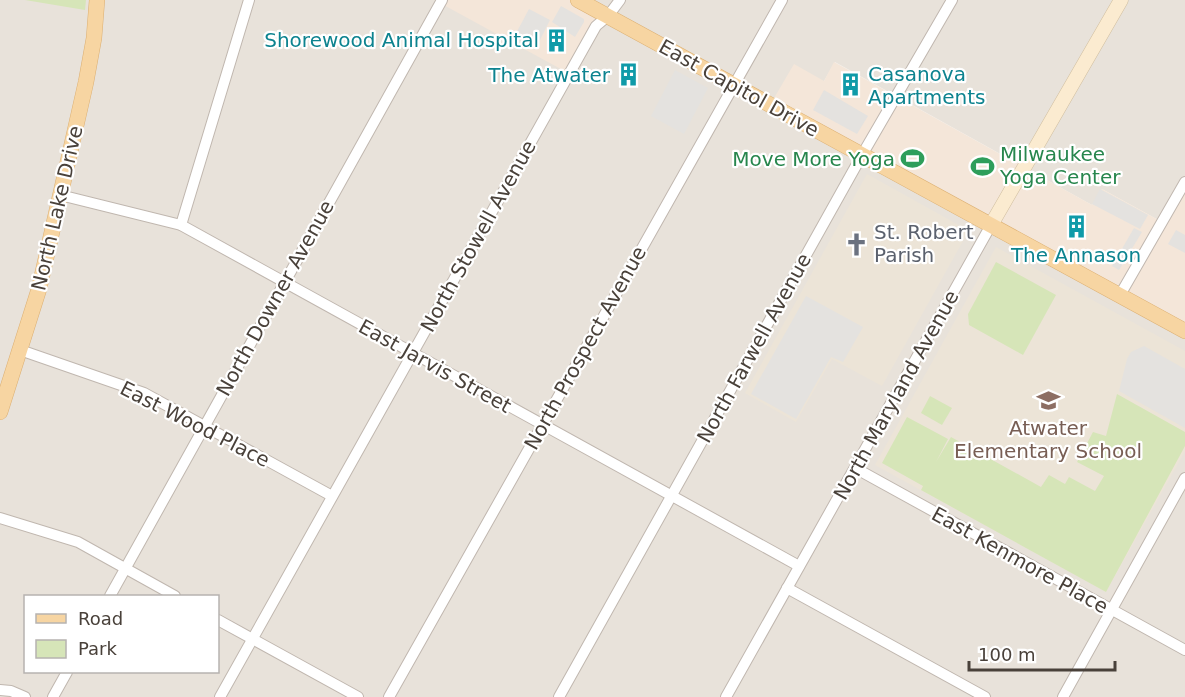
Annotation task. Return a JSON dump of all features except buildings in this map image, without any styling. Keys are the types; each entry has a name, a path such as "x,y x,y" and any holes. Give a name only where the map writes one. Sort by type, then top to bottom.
{"main road":[{"name":"North Lake Drive","path":"0,412 39,289 91,60 97,0"},
{"name":"East Capitol Drive","path":"578,0 1185,330"}],"street":[{"path":"181,225 249,0"},
{"name":"North Downer Avenue","path":"111,595 442,0"},
{"name":"North Stowell Avenue","path":"220,697 596,26 608,16 620,0"},
{"name":"North Prospect Avenue","path":"389,697 782,0"},
{"name":"North Farwell Avenue","path":"559,697 862,155 952,0"},
{"name":"North Maryland Avenue","path":"726,697 991,225 1121,0"},
{"path":"1120,295 1185,182"},
{"name":"East Jarvis Street","path":"60,195 181,225 799,566"},
{"name":"East Wood Place","path":"20,350 144,393 332,496"},
{"name":"East Kenmore Place","path":"855,468 1185,650"},
{"path":"1063,697 1182,490 1185,478"},
{"path":"0,518 78,542 171,595"},
{"path":"788,588 985,697"},
{"path":"219,621 358,697"},
{"path":"53,697 67,673"},
{"path":"0,690 11,691 25,697"}],"shaded area":[{"path":"0,0 1185,0 1185,182 1162,222 1102,189 1092,205 835,62 824,81 1185,331 1185,697 0,697"},
{"path":"442,0 578,0 608,16 570,74 440,3"},
{"path":"561,6 584,19 575,37 552,22"},
{"path":"529,9 550,20 535,50 513,39"},
{"path":"834,62 1092,205 1102,189 1162,222 1185,182 1185,331 770,105 794,64 824,81"},
{"path":"675,70 708,88 684,134 651,116"},
{"path":"824,90 868,116 857,134 813,110"},
{"path":"867,174 968,232 882,386 832,359 796,422 745,393"},
{"path":"1100,189 1148,215 1140,229 1092,204"},
{"path":"1134,228 1142,232 1119,270 1112,266"},
{"path":"1176,230 1185,235 1185,253 1168,244"},
{"name":"Atwater Elementary School","path":"996,247 1185,351 1185,451 1106,592 875,465"},
{"path":"806,296 863,327 843,362 831,357 796,419 751,394"},
{"path":"1144,346 1185,369 1185,428 1119,391 1127,359 1131,352"}],"green space":[{"path":"25,0 86,0 85,10"},
{"path":"996,262 1056,295 1023,355 969,325 968,314"},
{"path":"1117,394 1185,432 1185,446 1106,592 921,490 923,486 882,463 907,417 948,439 936,462 951,437 1041,487 1049,475 1065,484 1069,477 1095,491 1104,476 1077,462 1093,432 1106,436"},
{"path":"930,396 952,408 942,425 921,413"}],"place":[{"name":"Shorewood Animal Hospital","path":"557,40"},
{"name":"The Atwater","path":"628,75"},
{"name":"Casanova Apartments","path":"850,85"},
{"name":"Move More Yoga","path":"913,159"},
{"name":"Milwaukee Yoga Center","path":"982,166"},
{"name":"The Annason","path":"1076,227"},
{"name":"St. Robert Parish","path":"856,244"},
{"name":"Atwater Elementary School","path":"1048,401"}]}
